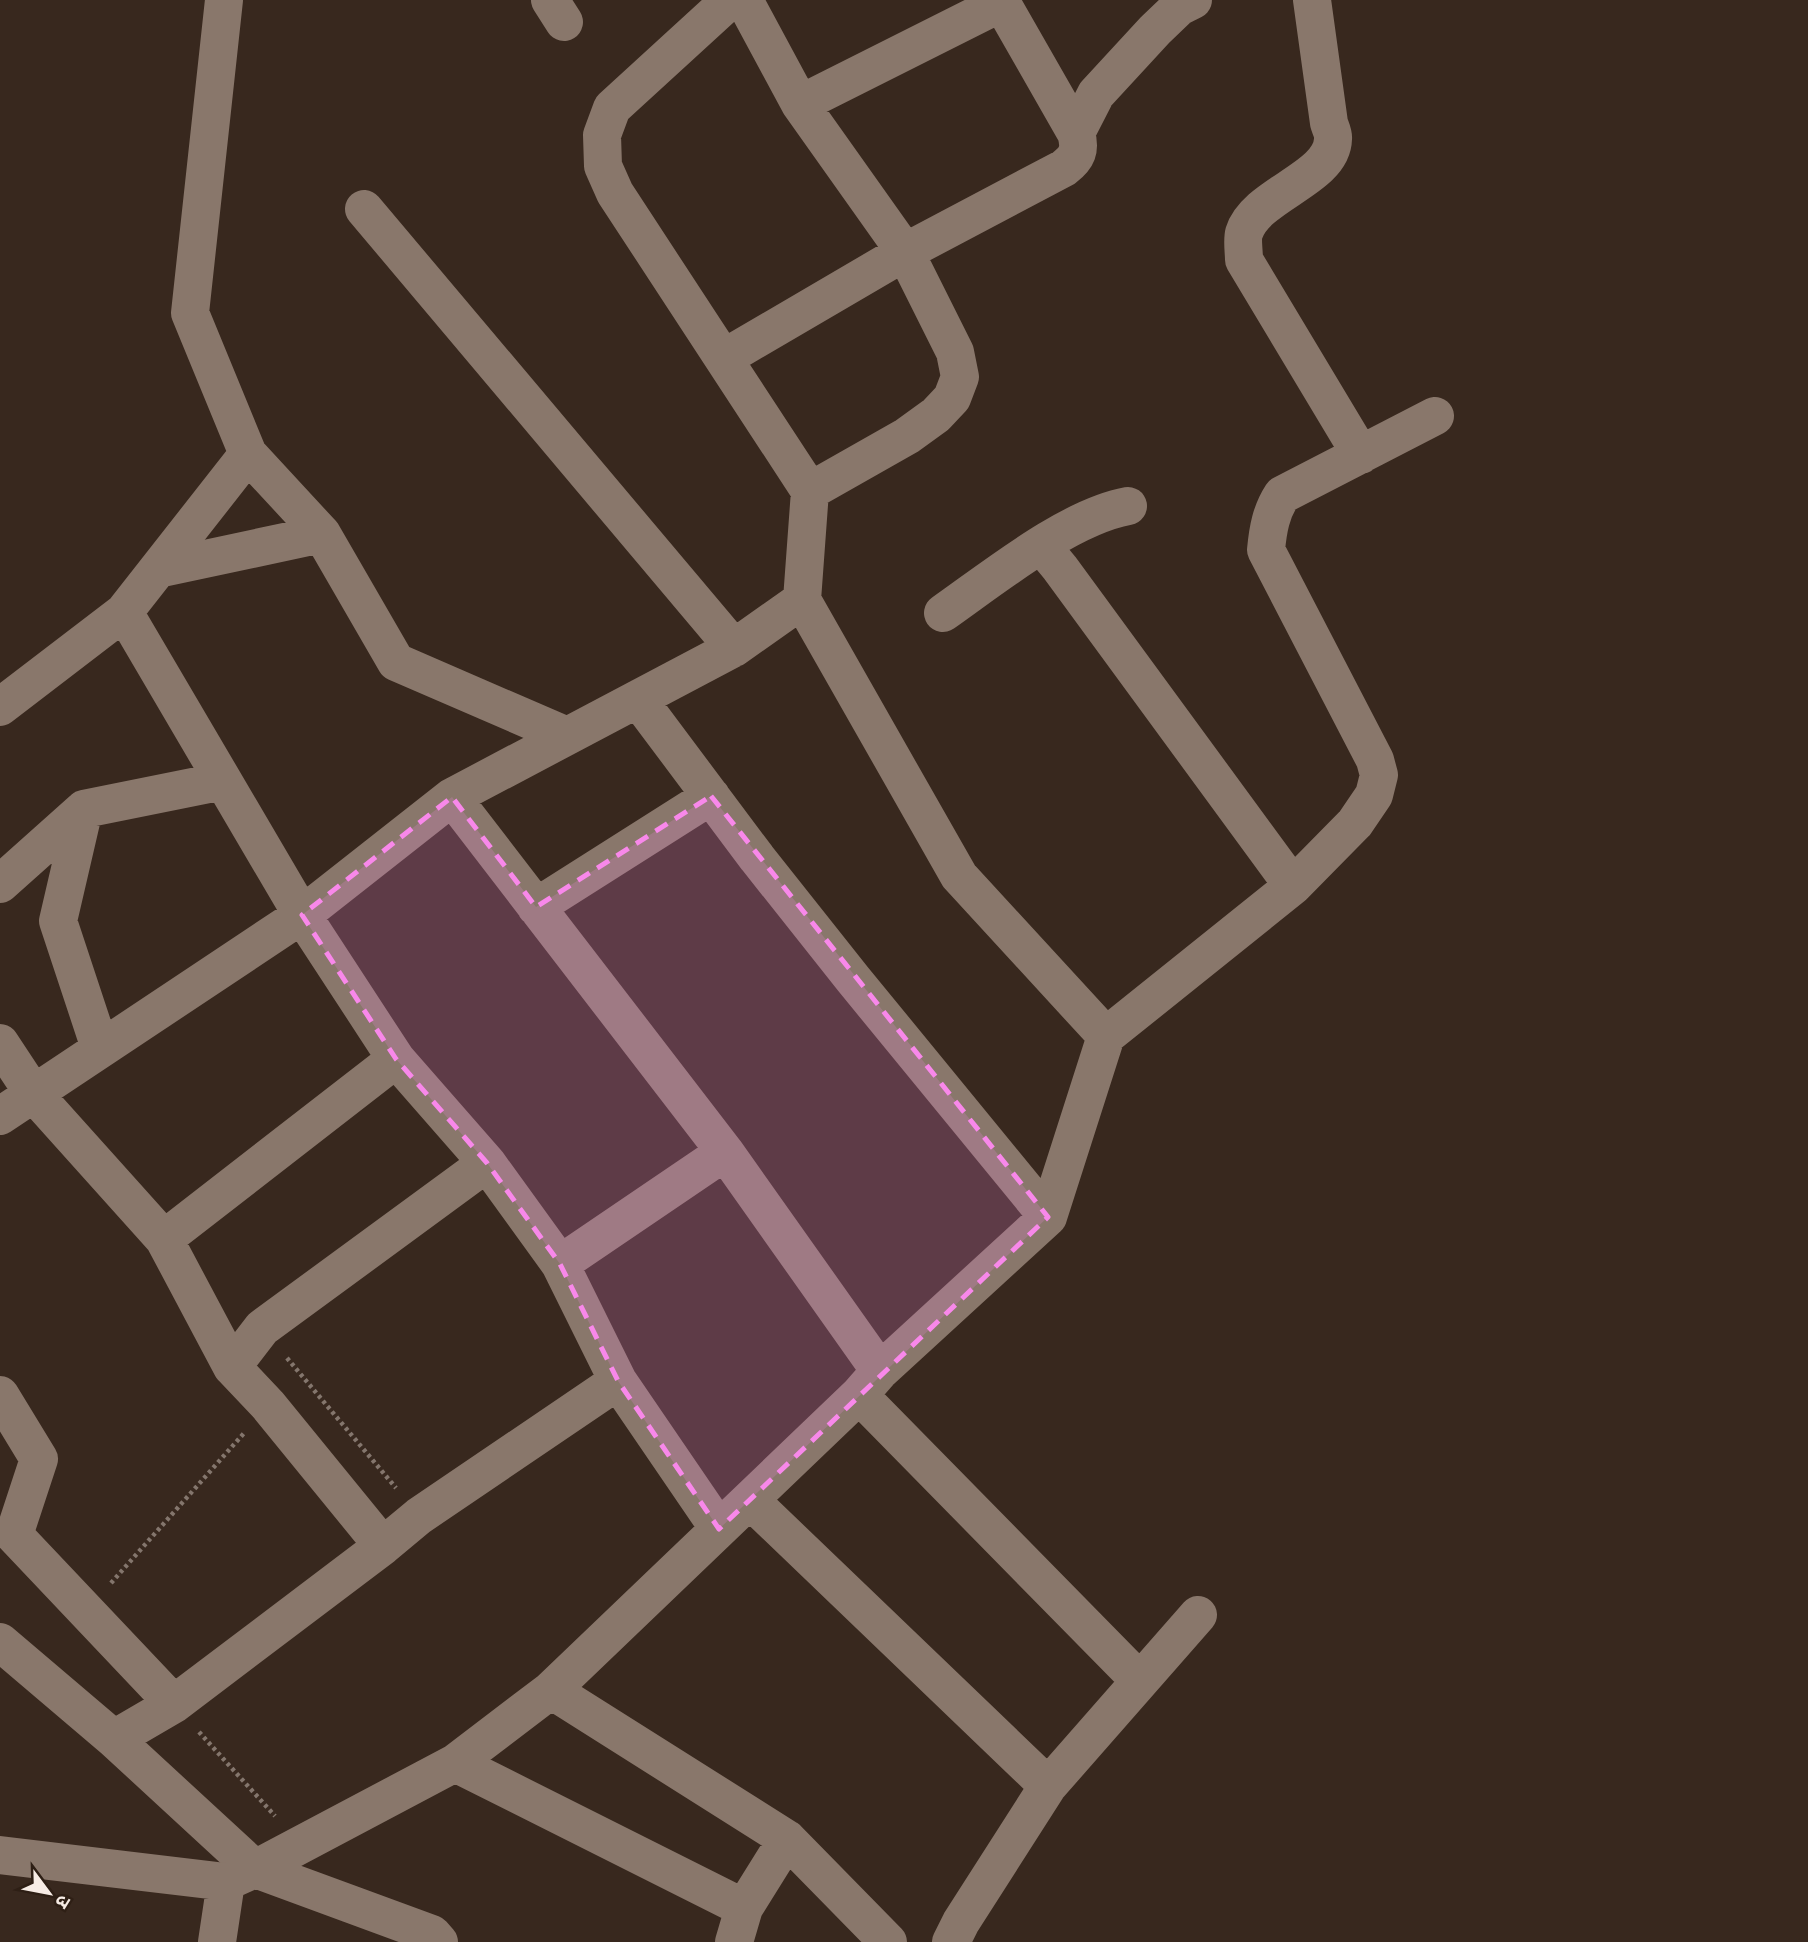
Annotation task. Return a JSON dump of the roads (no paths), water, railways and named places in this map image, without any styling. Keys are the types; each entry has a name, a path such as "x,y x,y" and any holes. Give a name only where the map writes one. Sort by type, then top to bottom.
{"street":[{"path":"224,0 190,313 248,454 322,534 396,662 568,736"},
{"path":"730,0 612,107 603,135 603,166 615,194 810,491 802,600 960,876 1106,1036"},
{"path":"744,0 800,104 905,252 955,352 960,377 953,398 936,415 907,436 810,491"},
{"path":"1076,133 1096,94 1155,30 1179,8 1193,0"},
{"path":"1312,0 1329,123 1334,139 1328,155 1311,174 1258,211 1244,233 1244,260 1361,455"},
{"path":"724,358 905,252 1064,169 1078,154 1076,133 1001,1 800,104"},
{"path":"364,209 734,648"},
{"path":"217,1942 240,1876 455,1763 551,1690 870,1383 1048,1217 1106,1036 1293,886 1355,823 1374,794 1379,775 1376,760 1266,550 1268,534 1272,510 1282,495 1435,416"},
{"path":"0,707 124,611 248,454"},
{"path":"943,613 1041,545 1109,509 1128,506"},
{"path":"158,569 322,534"},
{"path":"1041,545 1293,886"},
{"path":"0,1116 302,915 452,797 734,648 802,600"},
{"path":"124,611 302,915 396,1059 487,1163 560,1264 618,1381 719,1529"},
{"path":"638,699 853,979 1048,1217"},
{"path":"0,884 84,809 223,781"},
{"path":"536,907 711,796"},
{"path":"452,797 725,1152 870,1383 1140,1681"},
{"path":"84,809 58,921 100,1048"},
{"path":"0,1043 33,1093 164,1239 232,1367 268,1405 383,1546"},
{"path":"164,1239 396,1059"},
{"path":"560,1264 725,1152"},
{"path":"232,1367 262,1328 487,1163"},
{"path":"114,1739 174,1704 419,1516 618,1381"},
{"path":"0,1395 39,1459 14,1535 174,1704"},
{"path":"0,1503 39,1459"},
{"path":"750,1500 1048,1786"},
{"path":"951,1942 1048,1786 1198,1615"},
{"path":"0,1642 114,1739 240,1876"},
{"path":"551,1690 787,1839 888,1942"},
{"path":"455,1763 739,1925 787,1839"},
{"path":"0,1855 240,1876 432,1934 439,1942"}]}
